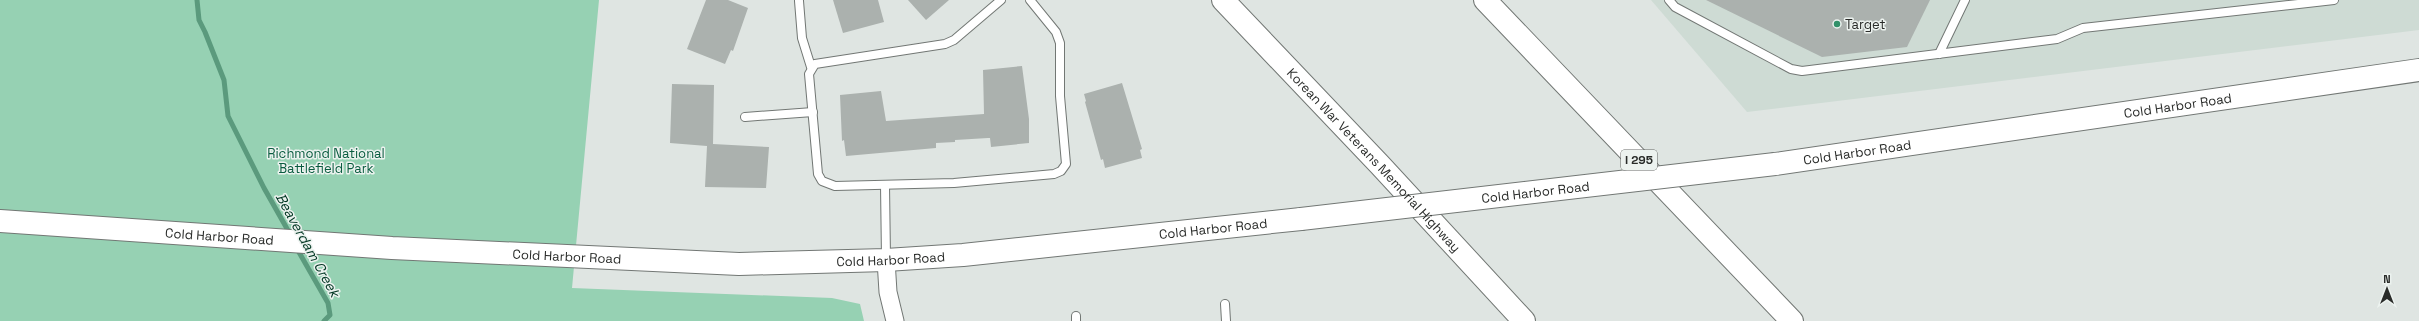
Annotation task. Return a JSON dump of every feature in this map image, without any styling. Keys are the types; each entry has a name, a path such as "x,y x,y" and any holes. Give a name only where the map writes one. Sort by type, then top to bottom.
{"main road":[{"name":"Korean War Veterans Memorial Highway","path":"1223,0 1380,165 1524,321"},
{"name":"I 295","path":"1485,0 1792,321"},
{"name":"Cold Harbor Road","path":"0,221 392,248 739,264 886,260 995,252 1301,219 1775,164 2419,70"}],"street":[{"path":"886,260 888,292 894,321"}],"lane":[{"path":"811,67 815,64 945,44 954,40 1001,0"},
{"path":"799,1 802,38 811,67 809,74 818,174 822,181 835,186 954,183 1054,174 1061,170 1066,164 1060,96 1060,43 1056,32 1030,0"},
{"path":"1669,0 1675,7 1790,69 1802,71 2057,39 2083,28 2334,0"},
{"path":"1939,54 1965,0"},
{"path":"745,117 813,112"},
{"path":"885,185 886,260"},
{"path":"1225,304 1226,321"}],"shaded area":[{"path":"1651,0 2419,0 2419,30 1747,112"}],"green space":[{"name":"Richmond National Battlefield Park","path":"0,0 599,0 572,288 832,298 860,304 864,321 0,321"}],"building":[{"path":"706,0 728,0 748,8 733,51 731,50 725,64 687,49"},
{"path":"833,0 878,0 884,22 843,33"},
{"path":"908,0 949,0 926,20"},
{"name":"Target","path":"1706,0 1930,0 1907,47 1822,57"},
{"path":"1022,66 1029,119 1029,143 991,147 990,138 955,140 955,142 936,143 936,148 846,156 844,140 842,141 840,95 881,91 886,121 984,114 983,70"},
{"path":"1122,83 1142,149 1140,150 1142,158 1105,168 1103,159 1101,160 1084,94"},
{"path":"672,84 714,85 713,144 769,147 766,188 705,187 707,146 670,143"}],"waterway":[{"name":"Beaverdam Creek","path":"197,0 199,20 224,80 228,116 264,188 290,234"},
{"name":"Beaverdam Creek","path":"296,247 328,303 330,315 324,321"}],"place":[{"name":"Target","path":"1837,24"}]}
